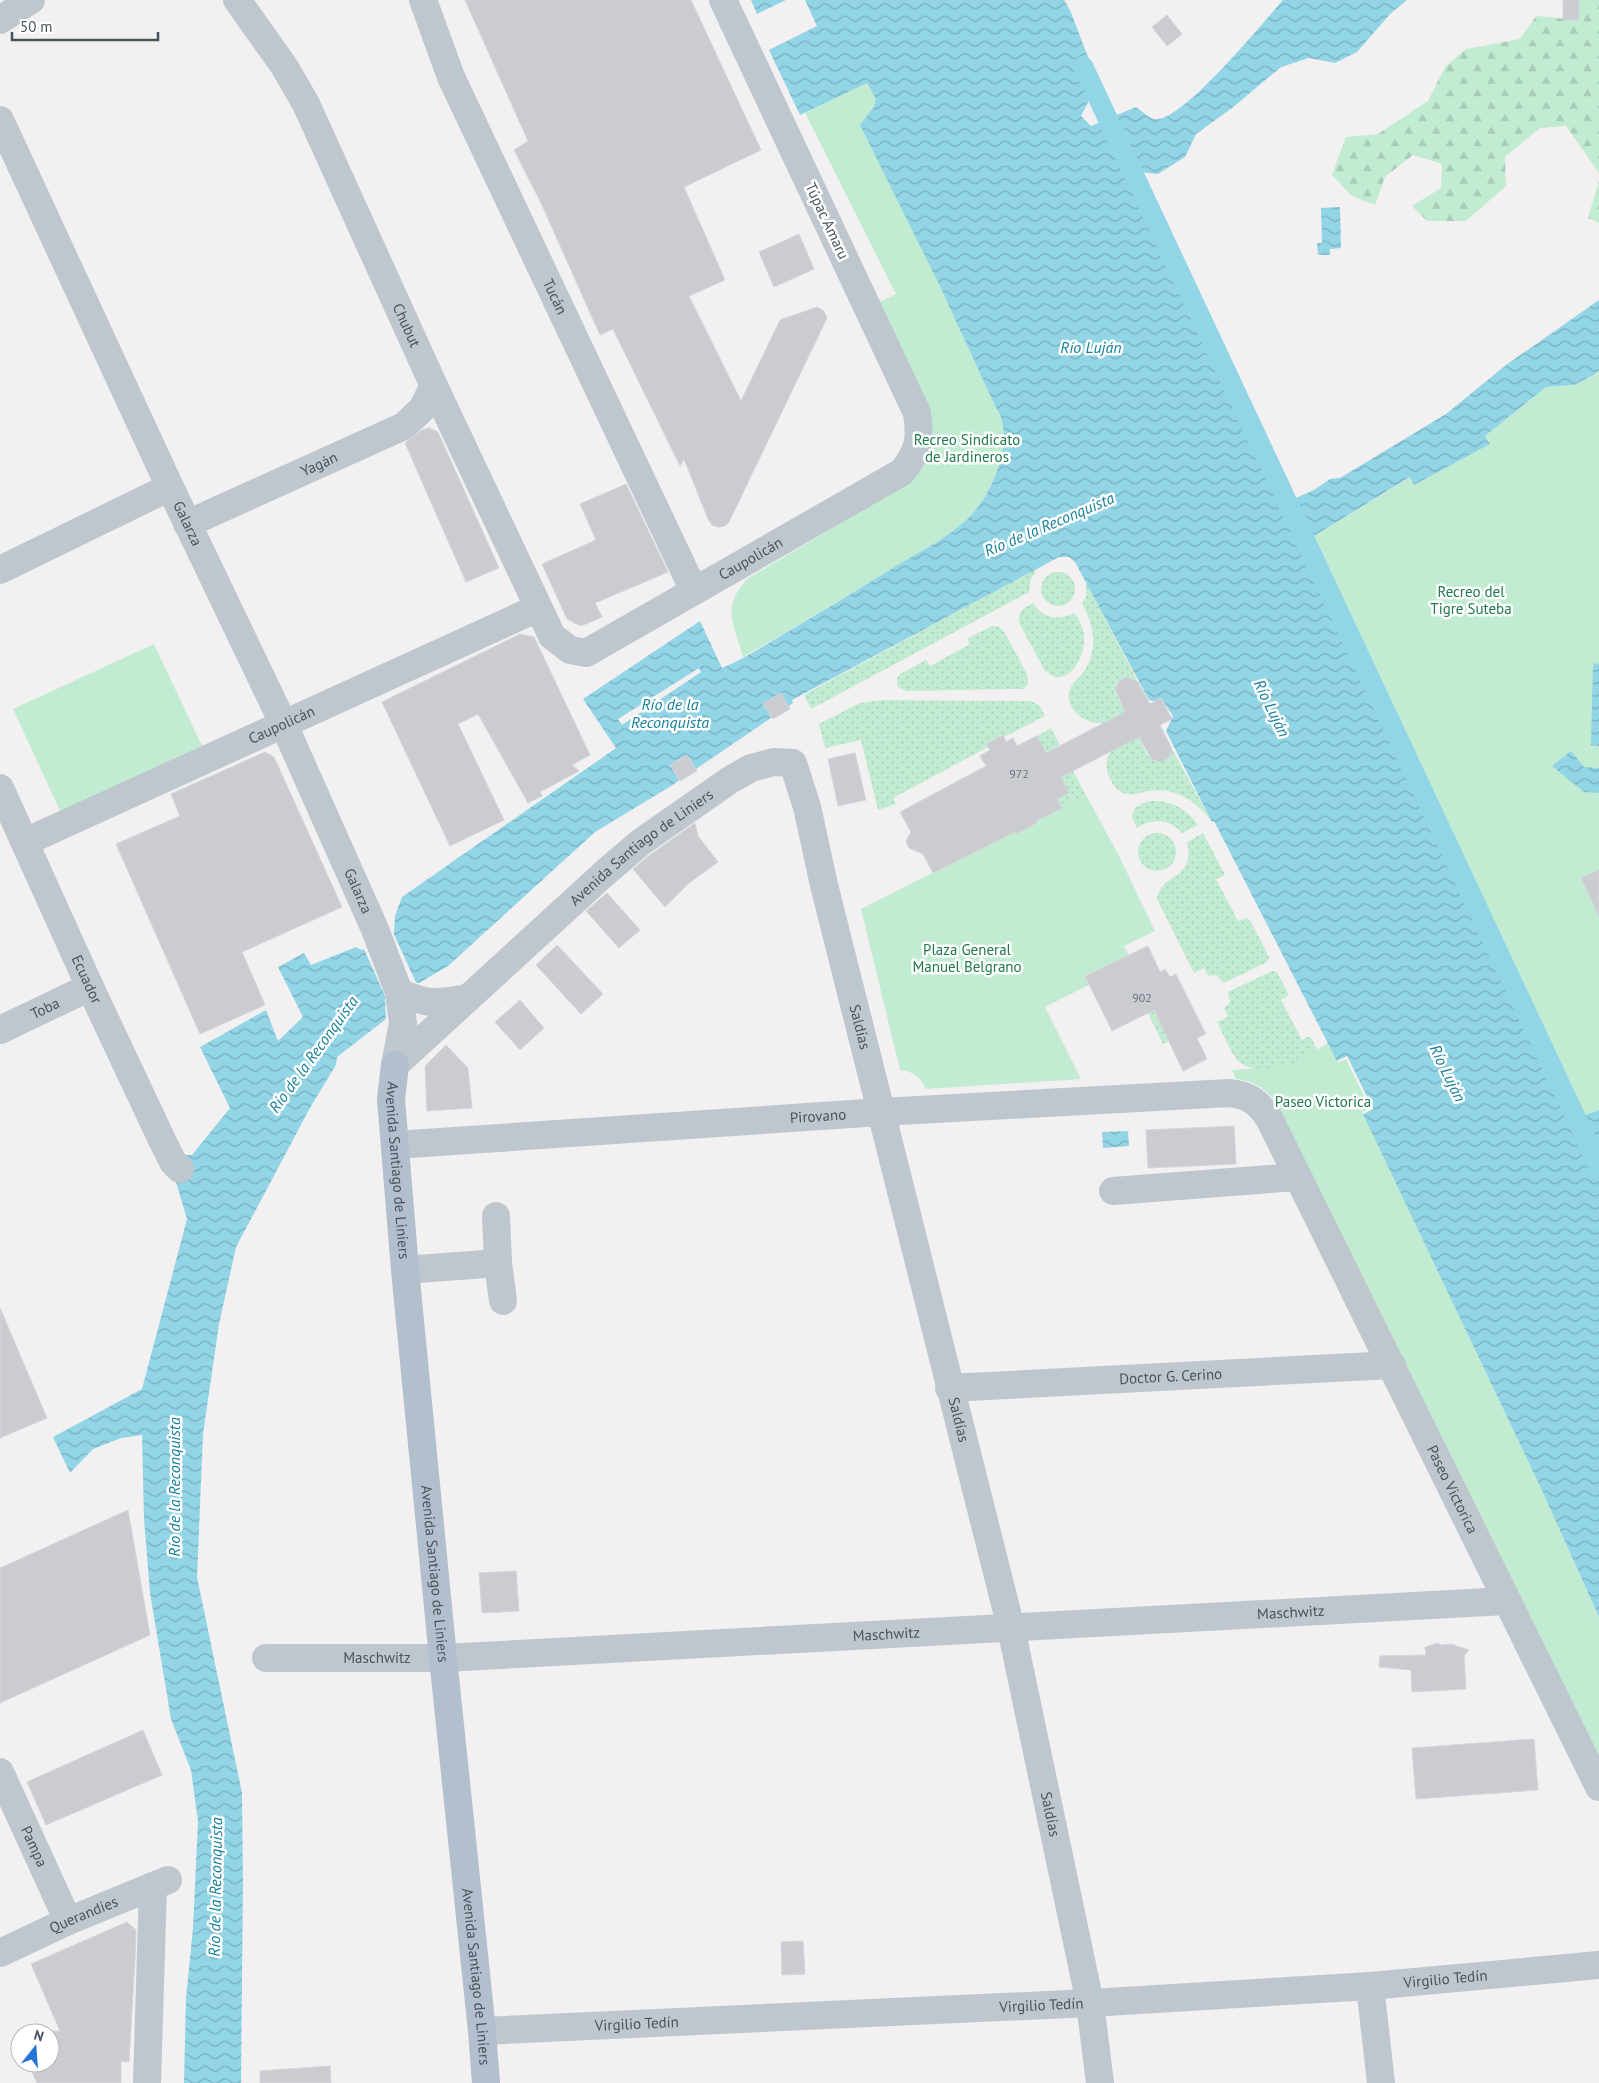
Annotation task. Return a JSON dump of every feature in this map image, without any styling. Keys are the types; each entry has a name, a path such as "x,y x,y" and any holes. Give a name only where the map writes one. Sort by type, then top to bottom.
{"main road":[{"name":"Avenida Santiago de Liniers","path":"395,1065 391,1099 404,1270 486,2083"}],"street":[{"path":"0,20 31,0"},
{"name":"Chubut","path":"237,0 284,66 306,104 434,386 538,608 552,636 570,650"},
{"name":"Tucán","path":"423,0 451,77 694,591"},
{"name":"Túpac Amaru","path":"724,0 917,413 920,431 918,446"},
{"name":"Galarza","path":"0,120 170,488 284,725 374,927 399,992"},
{"name":"Yagán","path":"187,524 404,426 422,409 434,386"},
{"name":"Caupolicán","path":"570,650 586,653 902,472 911,461 918,446"},
{"path":"0,570 170,488"},
{"name":"Caupolicán","path":"25,842 538,608"},
{"name":"Avenida Santiago de Liniers","path":"395,1065 641,842 730,780 751,768 774,762 793,763"},
{"name":"Saldías","path":"793,763 807,807 824,885 949,1388 1011,1628 1090,2003 1100,2083"},
{"name":"Ecuador","path":"0,788 162,1140 173,1162 180,1169"},
{"name":"Toba","path":"0,1030 90,987"},
{"path":"399,992 415,1000 432,1004 468,998"},
{"name":"Avenida Santiago de Liniers","path":"395,1065 404,1023 399,992"},
{"name":"Pirovano","path":"395,1145 881,1112 1229,1093 1242,1094"},
{"name":"Paseo Victorica","path":"1242,1094 1254,1100 1269,1118 1599,1786"},
{"path":"1113,1191 1297,1176"},
{"path":"496,1216 498,1263 503,1301"},
{"path":"404,1270 498,1263"},
{"name":"Doctor G. Cerino","path":"949,1388 1392,1365"},
{"name":"Maschwitz","path":"266,1658 443,1658 1506,1601"},
{"name":"Pampa","path":"0,1772 68,1921"},
{"name":"Querandíes","path":"0,1952 68,1921 161,1883 147,2083"},
{"name":"Virgilio Tedín","path":"482,2031 1090,2003 1370,1986 1599,1966"},
{"path":"1370,1986 1381,2083"}],"green space":[{"path":"1579,0 1599,0 1599,173 1566,126 1540,128 1505,157 1506,186 1466,221 1427,221 1412,206 1441,188 1442,164 1413,155 1385,177 1375,205 1352,196 1332,175 1346,137 1378,134 1428,101 1445,67 1466,49 1520,39 1536,16 1579,20"},
{"name":"Recreo Sindicato de Jardineros","path":"867,82 876,99 869,115 937,280 1002,420 1004,436 1002,453 997,471 980,504 958,528 936,543 743,657 733,625 732,608 739,589 747,579 908,483 924,465 931,451 932,426 876,304 896,294 805,113"},
{"path":"1599,181 1599,223 1588,218"},
{"name":"Recreo del Tigre Suteba","path":"1599,370 1599,1110 1577,1118 1570,1111 1504,966 1490,955 1444,839 1362,668 1334,623 1301,544 1411,477 1415,484 1490,443 1485,436 1546,387 1574,385 1594,376"},
{"path":"1038,568 1031,579 1029,592 811,709 804,695"},
{"path":"1058,572 1065,573 1070,577 1074,582 1074,596 1070,601 1065,605 1058,606 1051,605 1046,601 1042,596 1041,589 1042,582 1046,577 1051,573"},
{"path":"1086,582 1138,682 1127,677 1117,683 1115,692 1125,712 1104,723 1095,723 1078,715 1070,705 1069,699 1070,689 1087,666 1093,648 1090,621 1082,604 1086,596"},
{"path":"1033,603 1046,615 1057,618 1074,613 1080,622 1084,635 1084,645 1080,659 1067,675 1054,677 1045,671 1020,625 1019,617 1021,611"},
{"path":"992,626 999,627 1005,633 1027,674 1028,684 1024,689 906,691 898,687 897,678 900,674 926,660 930,666 970,644 967,639"},
{"path":"154,644 203,748 61,813 13,709"},
{"path":"883,700 1031,701 1039,705 1045,716 1004,737 1003,735 987,743 988,747 893,798 896,804 878,810 861,740 825,748 819,724 860,703"},
{"path":"1051,728 1060,745 1038,757 1041,744 1037,736"},
{"path":"1139,737 1145,751 1155,761 1160,762 1169,758 1171,747 1212,822 1206,814 1185,797 1159,790 1126,794 1116,787 1107,770 1108,757 1117,747"},
{"path":"1073,771 1086,795 1062,808 1057,799 1069,793 1065,786 1051,782"},
{"name":"Plaza General Manuel Belgrano","path":"1086,795 1118,854 1155,931 1124,946 1129,955 1085,976 1089,985 1045,1007 1081,1079 926,1089 916,1075 900,1070 861,909"},
{"path":"1152,801 1166,802 1178,807 1189,814 1198,825 1182,833 1167,822 1161,821 1149,822 1137,828 1132,817 1134,809 1143,803"},
{"path":"1157,833 1164,834 1170,839 1175,845 1175,859 1170,865 1164,870 1157,871 1150,870 1144,865 1139,859 1138,852 1139,845 1144,839 1150,834"},
{"path":"1203,833 1225,875 1216,879 1238,921 1247,918 1250,920 1269,957 1267,962 1224,983 1216,975 1208,976 1204,968 1194,973 1157,899 1160,890 1165,884 1183,870 1187,864 1187,842"},
{"path":"1272,971 1276,971 1289,995 1281,1000 1302,1040 1310,1036 1327,1069 1282,1072 1258,1070 1240,1062 1230,1049 1217,1022 1228,1017 1224,1008 1230,1002 1228,992"},
{"path":"1154,1010 1169,1041 1163,1044 1148,1013"},
{"name":"Paseo Victorica","path":"1328,1043 1337,1060 1347,1056 1373,1109 1364,1114 1539,1484 1599,1617 1599,1768 1277,1103 1259,1086 1236,1079 1232,1070 1287,1067"}],"water":[{"path":"751,0 786,0 757,14"},
{"name":"Río Luján","path":"805,0 1064,0 1070,10 1098,83 1081,116 1091,126 1136,107 1153,119 1159,119 1172,113 1188,102 1224,67 1283,0 1407,0 1391,13 1357,52 1335,63 1309,58 1281,67 1232,108 1196,134 1185,157 1158,174 1139,172 1133,195 1164,259 1176,255 1218,358 1231,363 1238,410 1282,504 1314,490 1330,479 1340,478 1446,414 1506,365 1599,300 1599,370 1594,375 1574,385 1546,387 1485,436 1490,444 1414,485 1410,477 1301,544 1334,623 1362,668 1444,839 1490,955 1504,965 1570,1111 1577,1118 1599,1110 1599,1617 1539,1484 1363,1114 1373,1109 1347,1056 1337,1061 1214,821 1212,822 1166,731 1173,716 1161,698 1154,701 1149,700 1075,562 1069,557 1059,557 792,700 793,703 671,786 595,832 448,966 419,983 409,981 385,999 386,1019 337,1057 336,1065 311,1106 236,1247 219,1324 203,1434 197,1577 242,1793 241,2083 184,2083 186,1998 193,1928 198,1821 191,1770 171,1719 150,1593 144,1519 142,1435 121,1438 93,1449 70,1473 53,1437 142,1389 187,1219 176,1182 184,1155 192,1155 230,1108 200,1047 266,1010 278,1041 303,1017 278,967 304,953 311,965 356,947 362,950 394,933 395,916 402,897 616,748 583,699 700,621 722,668 745,657 936,543 966,521 989,489 1000,461 1004,431 1001,418 937,280 860,125 873,108 876,99 867,83 800,115 769,50 817,26"},
{"path":"1340,207 1341,248 1330,249 1330,255 1318,255 1317,243 1322,243 1321,208"},
{"path":"1593,663 1599,664 1599,746 1591,745"},
{"path":"1571,751 1584,767 1599,768 1599,793 1584,792 1552,766"},
{"path":"1128,1131 1129,1146 1103,1148 1102,1132"}],"pier":[{"path":"699,668 701,672 622,725 618,719"},
{"path":"392,930 417,985 386,998 363,947"},
{"path":"1347,1056 1373,1109 1363,1114 1362,1112 1370,1108 1346,1059 1338,1063 1337,1061"}],"building":[{"path":"465,0 691,0 761,150 684,187 725,280 689,296 741,401 780,320 817,307 824,311 827,318 729,522 725,526 718,527 712,525 708,519 684,459 680,466 613,329 600,335 541,203 514,150 528,141"},
{"path":"1563,0 1579,0 1579,20 1563,20"},
{"path":"1167,15 1182,34 1167,46 1152,27"},
{"path":"799,234 814,269 774,287 759,252"},
{"path":"429,428 438,432 499,568 466,582 405,443 422,430"},
{"path":"626,484 668,572 595,603 602,617 581,626 567,619 542,564 596,540 580,504"},
{"path":"520,634 534,637 590,755 572,765 579,771 540,792 542,796 528,803 478,714 458,724 504,820 450,846 382,702"},
{"path":"1127,677 1138,682 1150,704 1161,698 1172,719 1160,725 1171,747 1172,753 1168,758 1162,762 1152,760 1139,737 1061,777 1069,793 1057,799 1062,808 1016,834 1015,832 933,873 923,854 909,848 906,841 911,832 900,812 986,766 980,756 990,750 986,744 1003,735 1006,742 1013,738 1017,746 1037,736 1046,753 1125,712 1115,689 1120,680"},
{"path":"781,693 790,709 773,719 763,704"},
{"path":"265,752 274,757 342,907 242,952 265,1005 200,1034 116,844 180,816 171,794"},
{"path":"855,753 866,800 838,806 828,759"},
{"path":"687,755 697,771 680,781 670,765"},
{"path":"695,823 698,836 718,862 689,883 665,907 633,869"},
{"path":"1599,870 1599,916 1581,878"},
{"path":"607,893 640,930 619,948 586,911"},
{"path":"557,945 603,994 581,1014 536,965"},
{"path":"1148,946 1160,972 1165,969 1170,977 1176,974 1206,1034 1197,1038 1207,1059 1183,1071 1154,1010 1112,1031 1085,976"},
{"path":"520,1000 544,1028 520,1050 495,1022"},
{"path":"446,1045 468,1068 472,1108 427,1111 425,1066"},
{"path":"1234,1126 1236,1164 1148,1168 1146,1130"},
{"path":"0,1308 47,1418 0,1438"},
{"path":"128,1510 150,1635 0,1703 0,1568"},
{"path":"516,1571 519,1611 482,1613 479,1573"},
{"path":"1438,1643 1440,1645 1451,1644 1469,1650 1464,1656 1466,1689 1412,1692 1411,1670 1379,1667 1380,1656 1426,1655 1425,1647"},
{"path":"143,1730 162,1775 46,1825 27,1782"},
{"path":"1534,1739 1538,1790 1416,1799 1412,1748"},
{"path":"127,1922 136,1930 129,2062 121,2061 121,2083 37,2083 32,2073 60,2073 60,2023 57,2023 31,1964"},
{"path":"803,1941 805,1974 782,1975 781,1942"},
{"path":"330,2066 331,2083 260,2083 260,2071"}],"waterway":[{"path":"1083,66 1599,1167"}],"water label":[{"name":"Río de la Reconquista","path":"1049,524"},
{"name":"Río de la Reconquista","path":"670,713"},
{"name":"Río de la Reconquista","path":"313,1054"},
{"name":"Río de la Reconquista","path":"174,1487"},
{"name":"Río de la Reconquista","path":"215,1887"}]}
